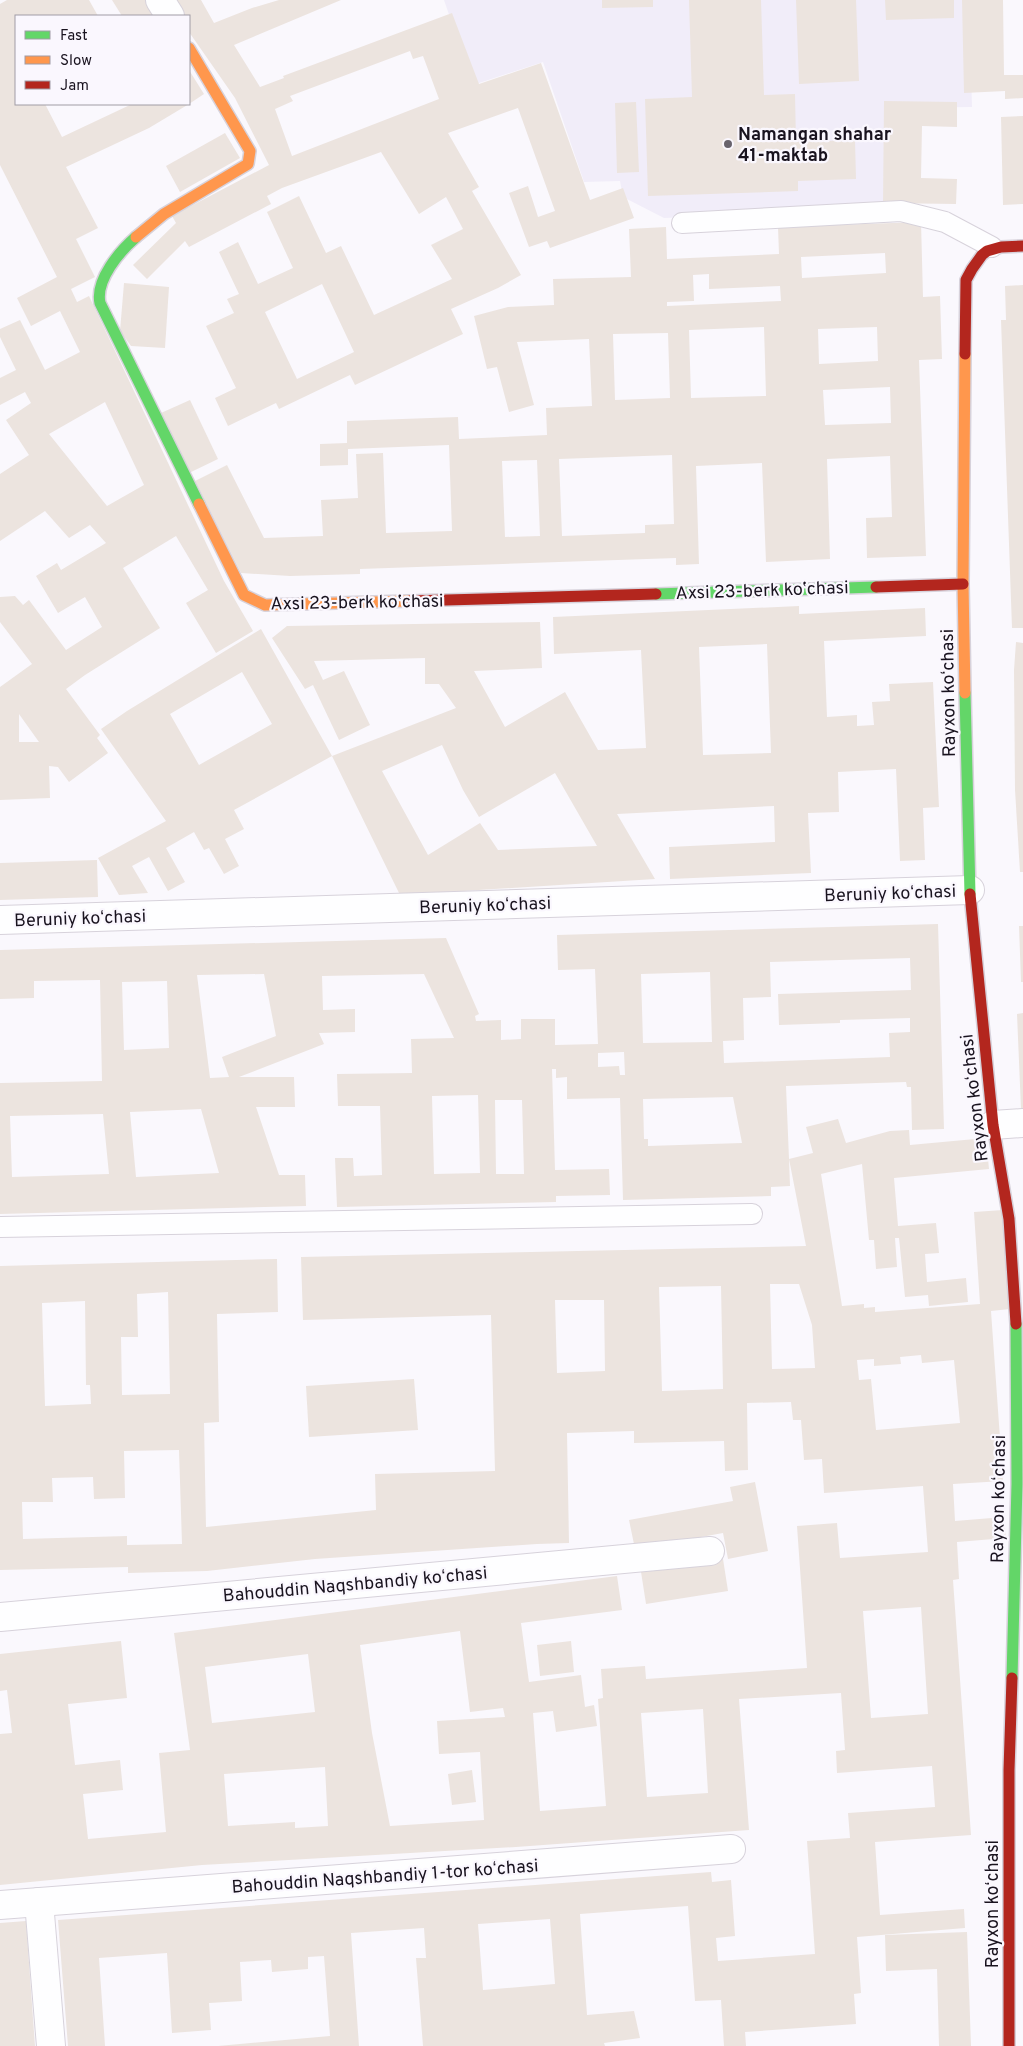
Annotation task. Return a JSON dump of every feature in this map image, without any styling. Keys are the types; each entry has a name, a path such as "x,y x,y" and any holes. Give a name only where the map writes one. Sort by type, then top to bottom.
{"street":[{"path":"160,0 169,15"},
{"name":"Аxsi 23-berk koʼchasi","path":"190,50 250,151 248,164 185,201 151,224 120,253 104,276 99,298 118,343 244,595 265,605 298,605 963,584"},
{"path":"992,247 1023,246"},
{"name":"Rayxon koʻchasi","path":"992,247 976,261 966,280 963,584 970,890 993,1125 1009,1219 1016,1317 1016,1769 1009,2046"},
{"name":"Beruniy koʻchasi","path":"0,920 970,890"},
{"path":"993,1125 1023,1123"},
{"name":"Bahouddin Naqshbandiy koʻchasi","path":"0,1617 710,1551"},
{"name":"Bahouddin Naqshbandiy 1-tor koʻchasi","path":"0,1905 730,1849"},
{"path":"39,1902 51,2046"}],"lane":[{"path":"682,223 901,211 945,222 992,247"},
{"path":"0,1227 752,1214"}],"shaded area":[{"name":"Namangan shahar 41-maktab","path":"444,0 969,0 972,107 886,108 883,210 664,218 623,197 620,181 584,182 543,62 470,86"}],"building":[{"path":"7,0 89,0 97,15 15,15 15,105 46,105 62,137 130,105 187,105 149,128 66,167 98,228 76,239 95,277 71,289 77,302 89,296 224,581 253,631 216,653 186,603 208,590 176,536 123,568 160,628 66,689 100,735 97,738 108,753 69,782 58,767 49,766 50,798 0,800 0,687 32,664 0,622 0,597 15,596 23,605 29,600 66,650 102,627 85,597 58,613 36,576 57,563 61,570 106,543 90,525 69,538 45,511 0,541 0,474 29,455 6,420 31,403 25,392 0,405 0,378 16,370 0,337 0,329 20,320 45,370 80,352 60,311 31,326 17,298 57,277 0,165 0,4","holes":["105,402 144,485 107,506 49,434","19,714 39,742 19,742"]},
{"path":"112,0 147,0 156,15 121,15"},
{"path":"169,0 201,0 214,23 279,0 341,0 234,45 260,87 284,78 283,76 452,13 479,84 541,63 590,200 623,188 634,218 550,248 547,241 529,247 509,193 528,186 538,217 555,211 518,108 448,133 479,187 472,191 521,275 498,288 451,309 463,334 355,385 350,375 279,409 276,403 228,426 215,398 236,388 206,326 234,313 227,299 239,294 219,252 238,242 258,284 293,268 267,212 299,196 326,253 341,246 374,315 452,279 431,245 463,229 446,197 419,214 381,152 282,188 267,196 271,204 189,247 185,241 147,279 133,265 176,223 172,216 269,165 235,98 190,33 190,15 178,15","holes":["410,51 413,59 423,56 439,99 292,156 275,109 293,101 290,96","322,284 354,352 297,379 265,312"]},
{"path":"602,0 653,0 653,7 602,8"},
{"path":"689,0 761,0 764,95 795,94 796,142 855,140 856,179 798,181 798,191 648,196 645,99 692,97"},
{"path":"796,0 856,0 859,81 799,84"},
{"path":"885,0 954,0 954,18 886,20"},
{"path":"962,0 1003,0 1004,75 1023,75 1023,98 1005,99 1005,91 964,93"},
{"path":"190,72 204,94 190,103"},
{"path":"884,101 957,102 957,127 922,126 921,178 957,179 956,204 883,203"},
{"path":"636,102 639,172 617,173 615,103"},
{"path":"1023,116 1023,204 1003,205 1001,117"},
{"path":"225,133 240,158 180,192 166,166"},
{"path":"921,222 923,297 940,296 942,359 919,360 926,556 867,558 866,518 892,517 890,456 827,459 830,559 766,562 762,463 696,466 699,564 676,565 676,558 360,569 360,574 290,576 241,573 195,481 227,465 264,538 323,536 321,500 358,498 356,454 383,453 386,533 452,531 449,445 348,449 348,465 320,466 320,444 347,443 347,421 458,417 459,439 547,435 546,408 592,406 589,339 517,342 534,405 509,412 497,367 487,369 474,316 508,307 554,305 553,279 631,277 629,229 666,227 667,259 779,254 778,227","holes":["885,253 886,273 802,278 801,257","709,274 709,289 780,286 781,301 667,306 667,302 694,301 693,275","764,327 766,396 691,398 689,330","877,327 878,361 819,364 818,329","668,333 670,398 615,400 613,334","890,387 891,423 825,425 823,390","672,455 674,524 645,525 645,533 562,536 559,459","537,460 540,536 505,537 502,461"]},
{"path":"124,283 169,287 165,348 131,346 120,331"},
{"path":"1023,285 1023,628 1012,628 1001,320 1006,320 1005,286"},
{"path":"190,400 218,459 189,473 161,413"},
{"path":"799,606 799,614 925,608 926,636 824,641 827,717 857,715 857,726 874,725 872,702 890,701 889,684 933,682 939,807 923,808 925,860 900,861 896,769 838,772 839,812 808,813 811,873 670,879 669,847 775,842 774,806 617,814 655,879 400,895 332,756 456,708 439,684 425,684 425,658 314,661 323,680 344,671 370,725 339,740 313,685 305,689 272,638 287,626 540,622 542,668 474,671 505,727 565,692 598,750 646,748 641,650 554,654 553,617","holes":["767,644 771,753 703,755 699,647","442,745 463,790 479,817 555,773 597,846 498,850 480,823 428,855 382,771"]},
{"path":"261,629 332,756 234,810 244,829 225,839 239,866 224,874 209,848 204,850 194,832 166,848 185,882 168,891 149,857 132,866 148,893 119,895 98,858 166,821 101,729","holes":["242,672 272,724 199,765 170,714"]},
{"path":"1016,642 1023,643 1023,872 1020,872 1015,790 1014,670"},
{"path":"97,860 98,897 0,900 0,863"},
{"path":"938,924 944,1129 912,1130 911,1087 907,1087 906,1082 786,1086 790,1186 771,1187 771,1196 623,1200 620,1098 567,1099 567,1077 556,1078 556,1069 552,1069 555,1170 609,1169 610,1195 556,1196 556,1202 337,1207 335,1158 353,1158 354,1176 382,1175 380,1106 338,1106 337,1074 412,1073 411,1039 454,1038 424,974 322,976 323,1010 355,1009 355,1032 319,1033 324,1044 239,1077 294,1077 295,1107 256,1107 279,1175 305,1175 306,1206 0,1214 0,1083 102,1081 100,980 34,981 34,998 0,999 0,950 446,938 479,1014 475,1016 476,1021 501,1020 501,1040 521,1039 521,1019 555,1019 555,1045 598,1044 595,969 558,970 557,935","holes":["910,958 911,990 778,994 779,1025 840,1023 840,1020 910,1018 910,1032 889,1033 890,1057 724,1063 723,1041 744,1040 743,998 771,997 770,962","710,972 712,1042 643,1043 641,974","264,974 276,1036 222,1057 229,1077 210,1078 197,975","167,981 169,1048 124,1050 122,982","624,1052 625,1075 620,1075 619,1066 598,1067 598,1053","478,1095 480,1173 434,1174 432,1096","733,1097 742,1143 648,1146 648,1139 644,1139 643,1099","495,1100 522,1100 524,1174 496,1174","201,1109 219,1173 136,1177 130,1112","103,1114 109,1174 12,1177 10,1116"]},
{"path":"1019,926 1023,926 1023,982 1021,982"},
{"path":"1023,1013 1023,1108 1021,1109 1017,1014"},
{"path":"838,1119 846,1143 890,1131 909,1130 910,1145 986,1138 989,1169 894,1178 898,1226 936,1223 939,1253 925,1254 927,1282 966,1278 968,1302 929,1306 928,1295 905,1297 899,1238 895,1238 897,1267 876,1269 874,1240 869,1240 862,1164 821,1174 842,1306 864,1304 864,1308 875,1307 875,1312 980,1304 974,1212 1003,1210 1010,1309 991,1311 1003,1481 953,1484 955,1521 1004,1517 1006,1538 957,1542 959,1579 953,1580 971,1835 875,1842 880,1915 964,1909 965,1928 857,1937 861,1993 854,1994 856,2024 745,2032 746,2046 724,2046 721,2000 695,2001 688,1906 580,1914 587,2015 634,2011 640,2038 604,2043 605,2046 423,2046 416,1958 426,1958 424,1928 351,1933 359,2046 218,2046 330,2036 324,1956 308,1957 308,1969 272,1972 271,1960 240,1962 242,2001 209,2003 211,2030 172,2033 167,1953 99,1958 105,2046 68,2046 58,1920 711,1872 712,1882 731,1880 735,1936 716,1938 718,1961 815,1954 807,1841 850,1838 848,1813 935,1807 932,1766 837,1773 836,1751 845,1750 841,1693 739,1699 749,1830 516,1847 202,1865 0,1885 0,1734 12,1733 7,1690 0,1691 0,1654 121,1641 127,1698 68,1704 75,1765 120,1760 123,1790 83,1794 88,1839 166,1832 159,1753 190,1750 174,1633 617,1576 622,1610 521,1623 529,1682 581,1675 585,1707 594,1705 597,1726 556,1732 553,1711 533,1713 540,1811 606,1806 598,1699 603,1698 601,1669 645,1666 646,1679 807,1668 797,1526 837,1523 840,1558 928,1552 923,1486 824,1493 822,1459 804,1460 801,1420 793,1420 791,1402 747,1403 748,1470 725,1471 724,1441 634,1443 634,1431 567,1433 569,1543 315,1559 207,1571 128,1573 128,1567 0,1570 0,1266 277,1259 278,1312 217,1314 219,1422 204,1423 206,1527 376,1510 375,1474 495,1471 491,1315 303,1320 301,1257 806,1246 789,1159 813,1153 806,1127","holes":["770,1284 799,1284 812,1325 815,1368 772,1369","721,1286 723,1389 662,1391 659,1287","168,1292 170,1394 122,1395 121,1337 138,1337 137,1294","555,1300 604,1300 605,1371 557,1373","85,1301 86,1385 90,1385 91,1404 45,1406 42,1303","921,1355 922,1363 954,1360 960,1423 876,1430 871,1379 859,1380 857,1360 874,1359 874,1366 901,1364 900,1357","179,1450 182,1544 127,1545 127,1536 23,1539 22,1502 53,1502 52,1478 93,1477 94,1499 125,1498 124,1451","921,1607 928,1714 871,1718 863,1611","460,1631 470,1712 503,1708 505,1717 437,1721 439,1754 480,1752 484,1820 390,1826 372,1733 360,1645","308,1654 315,1712 212,1723 205,1667","703,1709 708,1793 647,1797 641,1713","325,1767 328,1826 295,1828 295,1822 228,1826 224,1774","550,1919 555,1984 483,1990 478,1924"]},
{"path":"414,1379 418,1430 309,1437 306,1386"},
{"path":"755,1482 768,1551 728,1559 723,1533 635,1549 629,1520 733,1501 730,1487"},
{"path":"723,1559 728,1591 646,1604 641,1572"},
{"path":"571,1641 574,1672 540,1676 537,1645"},
{"path":"472,1770 476,1802 452,1805 448,1774"},
{"path":"26,1921 35,2046 0,2046 0,1923"},
{"path":"967,1932 971,2046 939,2046 937,1969 886,1971 885,1935"}],"traffic: fast":[{"path":"136,237 116,258 105,276 99,294 100,303 199,504"},
{"path":"656,594 876,587"},
{"path":"965,693 970,894"},
{"path":"1012,1678 1017,1484 1016,1324"}],"traffic: slow":[{"path":"136,237 164,214 248,164 250,151 190,50"},
{"path":"965,354 963,584 965,693"},
{"path":"199,504 244,595 265,605 410,601"}],"traffic: jam":[{"path":"965,354 966,280 982,255 987,251 1001,247 1023,246"},
{"path":"876,587 963,584"},
{"path":"410,601 656,594"},
{"path":"970,894 993,1125 1009,1219 1016,1324"},
{"path":"1009,2046 1009,1770 1012,1678"}],"place":[{"name":"Namangan shahar 41-maktab","path":"728,144"}]}
